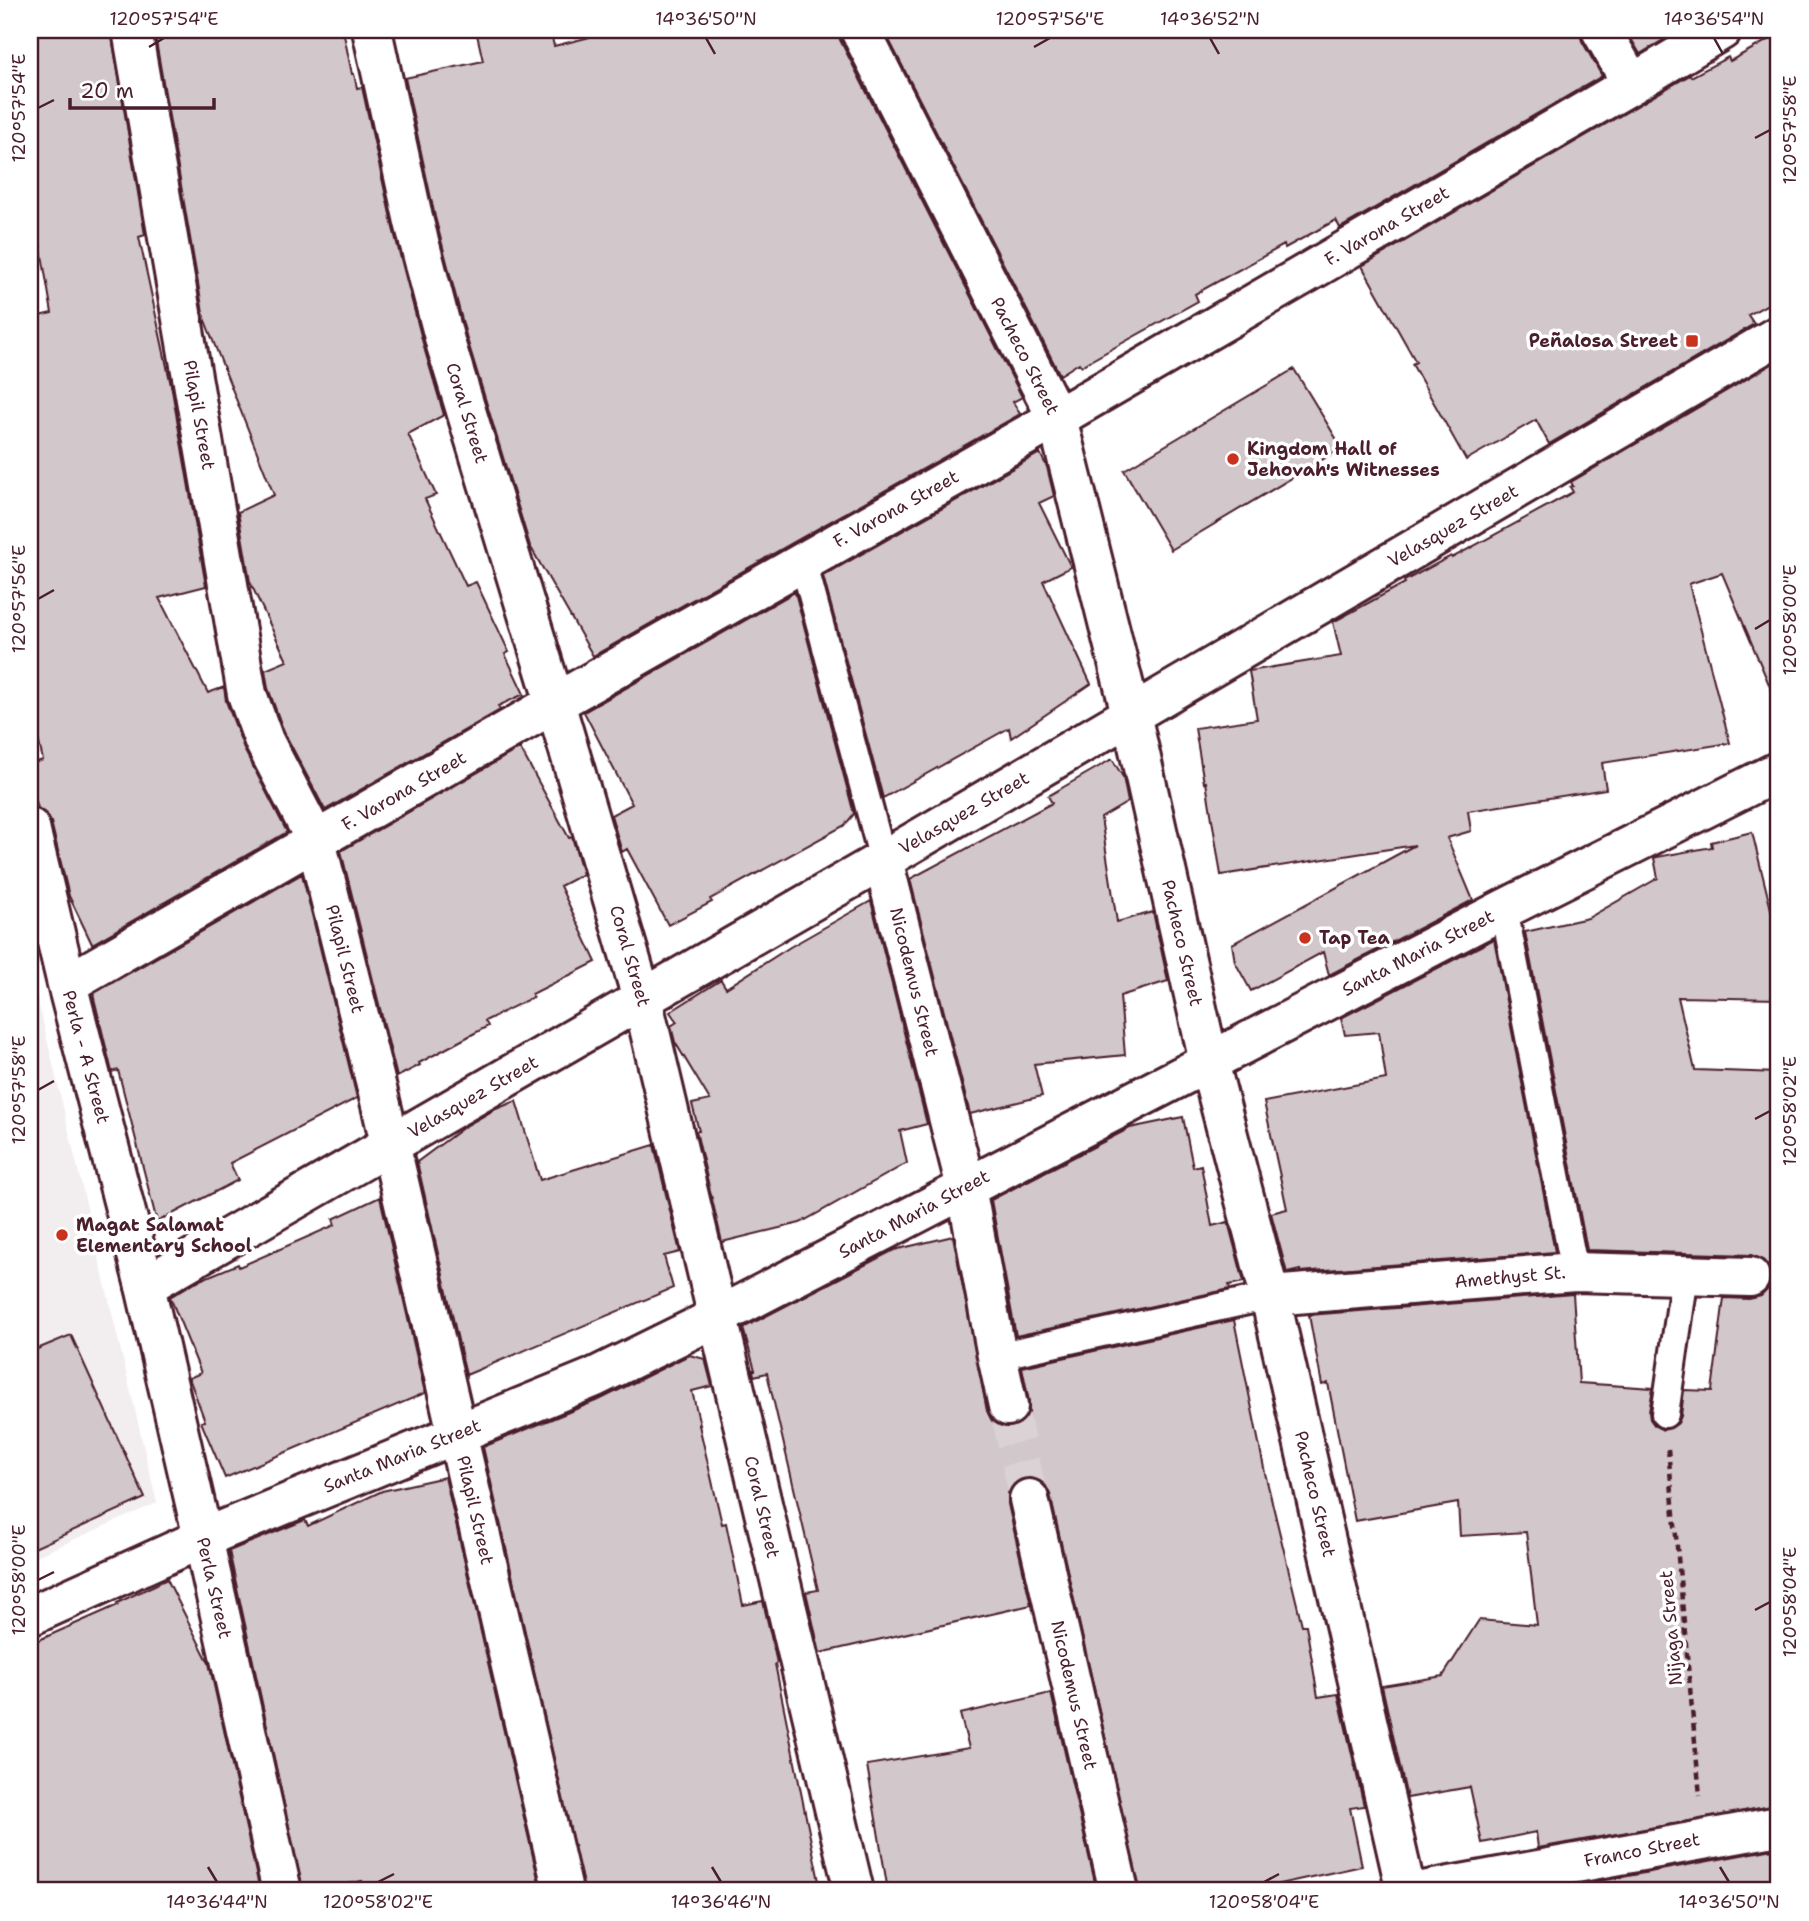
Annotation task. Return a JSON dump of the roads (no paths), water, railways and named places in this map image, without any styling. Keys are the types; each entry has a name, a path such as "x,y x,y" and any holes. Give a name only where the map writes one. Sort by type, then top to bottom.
{"street":[{"name":"Pilapil Street","path":"132,30 247,694 264,741 316,841 390,1145 563,1891"},
{"name":"Coral Street","path":"372,30 414,222 446,345 642,998 854,1891"},
{"name":"Pacheco Street","path":"860,30 1058,418 1131,714 1209,1062 1270,1296 1406,1891"},
{"path":"1601,30 1632,84"},
{"name":"F. Varona Street","path":"67,984 803,561 1058,418 1722,30"},
{"name":"Velasquez Street","path":"145,1286 883,860 1779,335"},
{"name":"Santa Maria Street","path":"30,1616 203,1538 593,1378 717,1317 1504,909 1779,771"},
{"name":"Perla - A Street","path":"30,828 67,984 145,1286"},
{"name":"Nicodemus Street","path":"883,860 966,1187 1008,1406"},
{"name":"Amethyst St.","path":"1270,1296 1575,1272 1750,1276"},
{"name":"Perla Street","path":"145,1286 282,1891"},
{"name":"Nicodemus Street","path":"1029,1499 1119,1891"},
{"name":"Franco Street","path":"1423,1891 1779,1826"}],"lane":[{"name":"Nicodemus Street","path":"803,561 883,860"},
{"path":"1504,909 1575,1272"},
{"path":"1665,1414 1685,1275"},
{"path":"997,1356 1270,1296"}],"tunnel":[{"path":"1008,1406 1029,1499"}],"place":[{"name":"Peñalosa Street","path":"1692,341"},
{"name":"Kingdom Hall of Jehovah's Witnesses","path":"1233,459"},
{"name":"Tap Tea","path":"1305,938"},
{"name":"Magat Salamat Elementary School","path":"62,1235"}]}
